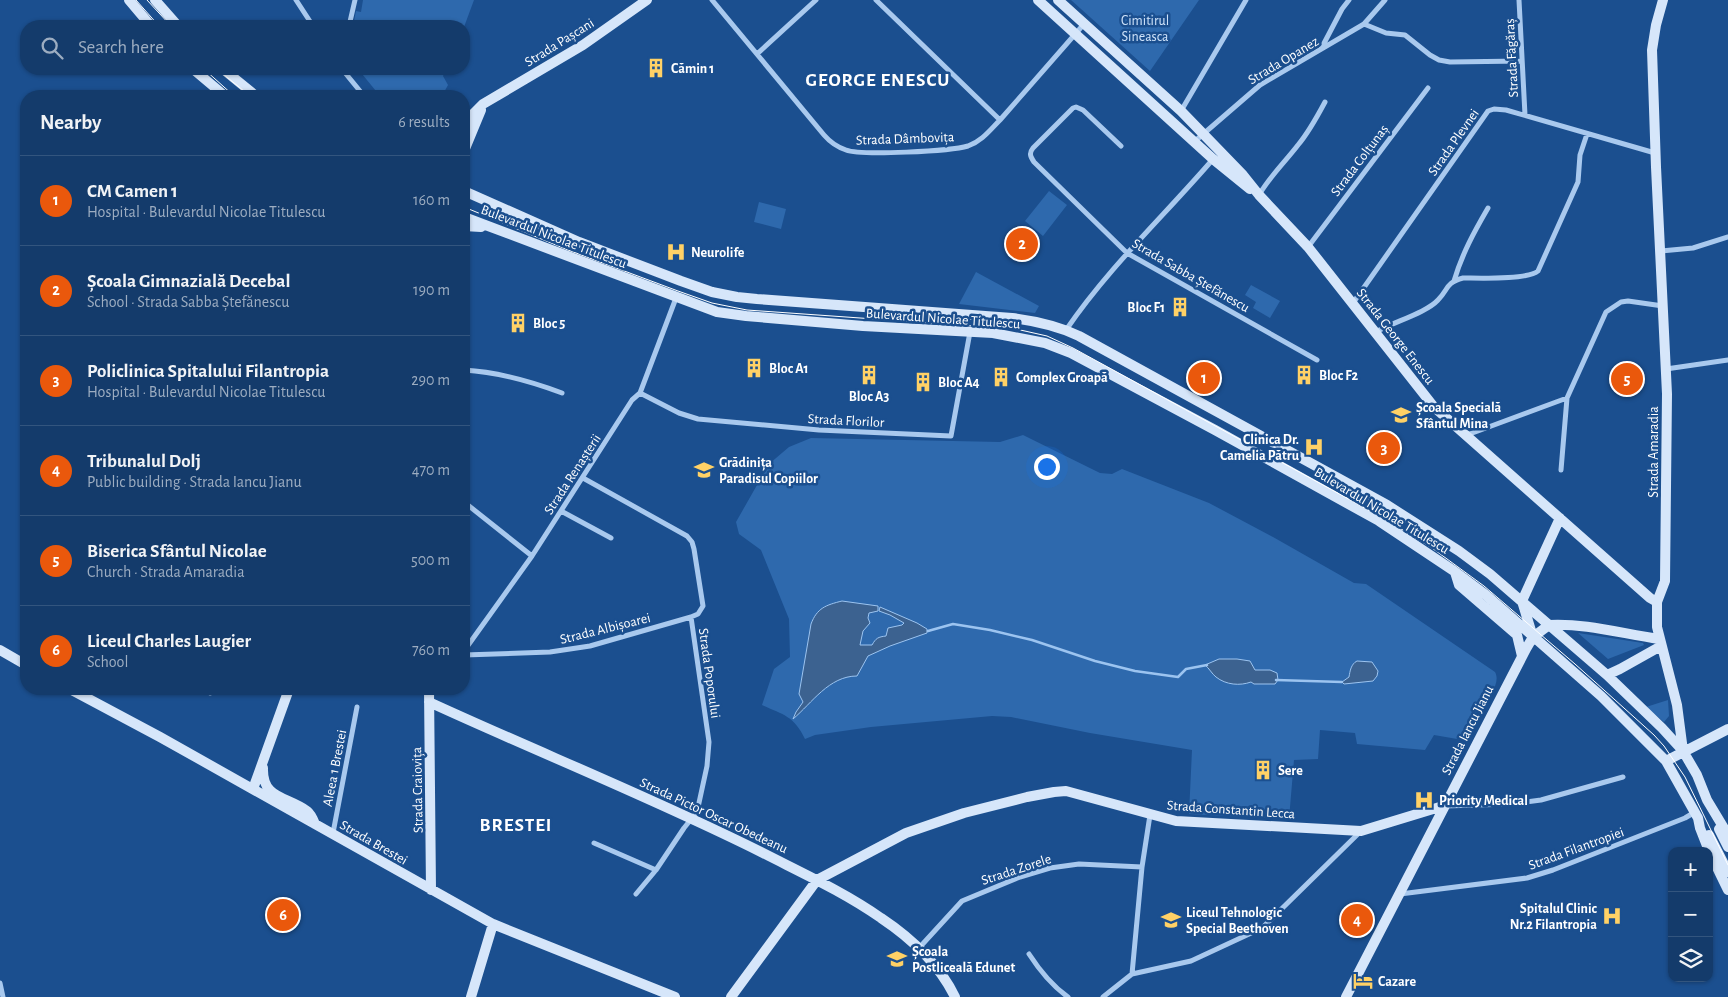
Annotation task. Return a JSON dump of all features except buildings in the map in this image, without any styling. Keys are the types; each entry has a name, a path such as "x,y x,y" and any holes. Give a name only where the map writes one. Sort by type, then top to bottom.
{"main road":[{"path":"128,0 146,20"},
{"path":"155,0 173,20"},
{"name":"Strada Pașcani","path":"470,117 484,104 583,45 647,0"},
{"name":"Strada George Enescu","path":"1038,0 1213,159 1259,196"},
{"name":"Strada George Enescu","path":"1058,0 1181,111 1243,175 1259,196 1308,247 1434,406 1650,598 1657,602"},
{"name":"Strada Amaradia","path":"1663,0 1653,44 1666,369 1667,454 1665,572 1664,584 1657,602 1660,642 1676,705 1683,751"},
{"path":"200,75 218,90"},
{"path":"230,75 249,90"},
{"path":"470,136 484,104"},
{"name":"Bulevardul Nicolae Titulescu","path":"470,194 587,245 712,292 758,299 1012,318 1042,323 1066,330 1106,350 1386,505 1459,551 1490,574 1607,675 1683,751 1728,835"},
{"name":"Bulevardul Nicolae Titulescu","path":"470,219 717,312 862,326 970,332 1018,337 1045,343 1071,352 1379,521 1454,571 1486,595 1601,696 1666,761 1697,815 1707,847"},
{"path":"470,227 495,229"},
{"path":"1560,518 1522,601 1533,637 1549,625 1563,624 1660,642"},
{"path":"1454,571 1459,585 1517,635 1522,656"},
{"name":"Strada Iancu Jianu","path":"1346,997 1443,806 1533,637"},
{"path":"1607,675 1620,669 1660,642"},
{"path":"0,650 20,662"},
{"name":"Strada Brestei","path":"81,695 493,924 675,997"},
{"path":"253,789 287,695"},
{"name":"Strada Craiovița","path":"429,695 432,890"},
{"name":"Strada Pictor Oscar Obedeanu","path":"429,702 692,818 817,880 881,918 919,948 946,980 956,997"},
{"path":"1666,761 1728,729"},
{"path":"263,761 263,780 266,788 308,812 316,824"},
{"name":"Strada Constantin Lecca","path":"731,997 817,880 906,833 964,813 1054,792 1066,791 1150,815 1176,820 1361,831 1443,806"},
{"path":"1708,800 1728,847"},
{"path":"1697,815 1728,872"},
{"name":"Bulevardul Nicolae Titulescu","path":"1713,859 1728,890"},
{"path":"471,997 493,924"}],"street":[{"path":"296,0 309,20"},
{"path":"350,20 355,0"},
{"name":"Strada Dâmbovița","path":"712,0 824,135 834,145 847,151 864,153 957,148 978,141 1000,120 1084,24"},
{"path":"757,54 816,0"},
{"path":"876,0 1000,120"},
{"path":"1181,111 1246,0"},
{"path":"1320,51 1342,9 1349,0"},
{"name":"Strada Opanez","path":"1194,142 1260,85 1364,24 1385,0"},
{"name":"Strada Făgăraș","path":"1519,0 1525,115"},
{"path":"1364,24 1386,33 1405,35 1439,60 1450,62 1522,61"},
{"path":"347,75 359,90"},
{"name":"Strada Colțunaș","path":"1308,247 1428,88"},
{"path":"1259,196 1271,176 1310,128 1325,102"},
{"name":"Strada Sabba Ștefănescu","path":"1121,146 1083,110 1076,107 1033,148 1030,156 1127,253 1316,360"},
{"name":"Strada Plevnei","path":"1353,304 1488,112 1494,108 1525,115 1656,153"},
{"path":"1376,332 1430,307 1454,281 1463,278 1534,275 1542,265 1578,182 1580,155 1587,134"},
{"path":"1066,330 1127,253 1220,151"},
{"path":"1454,281 1459,263 1470,239 1488,208"},
{"path":"1660,251 1693,248 1728,237"},
{"name":"Strada Renașterii","path":"470,644 562,511 632,400 640,392 676,298"},
{"path":"1561,470 1566,398 1606,312 1622,302 1628,301 1663,306"},
{"name":"Strada Florilor","path":"640,392 679,413 698,419 810,429 951,436 970,332"},
{"path":"1666,369 1728,360"},
{"path":"470,370 488,372 527,381 562,393"},
{"path":"1466,435 1566,398"},
{"name":"Strada Poporului","path":"583,478 687,536 692,542 694,549 703,606 698,614 691,617 709,748 698,812 636,894"},
{"path":"470,507 532,556"},
{"path":"562,511 611,538"},
{"name":"Strada Albișoarei","path":"470,653 550,652 590,646 691,617"},
{"path":"429,702 433,695"},
{"name":"Aleea 1 Brestei","path":"332,834 357,707"},
{"name":"Strada Constantin Lecca","path":"1443,806 1511,804 1541,800 1623,777"},
{"path":"1132,974 1142,867 1150,815"},
{"name":"Strada Filantropiei","path":"1399,894 1527,878 1553,870 1697,815"},
{"path":"1104,997 1132,974 1191,961 1262,928 1361,831"},
{"path":"594,843 656,870"},
{"name":"Strada Zorele","path":"919,948 962,901 1020,877 1050,868 1079,864 1142,867"},
{"path":"1029,954 1048,980 1068,997"},
{"path":"0,983 3,997"}],"green space":[{"path":"363,0 474,0 467,20 354,20 356,11 361,12"},
{"name":"Cimitirul Sineasca","path":"1071,0 1199,0 1150,71"},
{"path":"363,75 443,75 448,85 445,90 375,90"},
{"path":"1049,191 1067,205 1043,236 1025,221"},
{"path":"759,202 786,209 781,229 754,222"},
{"path":"976,272 1039,306 1035,313 959,304"},
{"path":"1251,285 1280,301 1270,318 1253,308 1256,302 1245,295"},
{"path":"1023,435 1100,473 1112,474 1122,469 1209,503 1354,583 1366,584 1495,672 1497,681 1494,689 1484,706 1480,705 1463,740 1434,735 1425,750 1357,744 1355,733 1320,730 1318,759 1294,760 1289,819 1189,814 1192,750 1090,733 1011,717 992,716 871,727 815,735 805,739 797,725 788,717 762,705 774,669 790,657 789,619 761,550 739,534 736,522 769,464 789,447 811,438 1000,442"},
{"path":"1578,633 1643,643 1644,645 1608,659"},
{"path":"1668,700 1669,716 1664,722 1646,707"}],"shaded area":[{"path":"842,601 878,606 878,611 869,613 870,623 863,631 860,645 872,645 877,638 886,636 888,628 904,623 879,611 880,607 917,623 927,629 927,633 868,656 857,676 847,677 829,685 793,719 803,702 799,694 813,619 823,608"},
{"path":"1219,659 1250,661 1255,670 1270,670 1277,673 1278,680 1275,684 1224,682 1215,676 1205,665"},
{"path":"1357,661 1372,662 1378,671 1377,676 1373,681 1344,684 1342,682 1349,677 1352,666"}],"waterway":[{"path":"928,631 953,624 990,630 1032,640 1095,661 1135,671 1178,677 1186,669 1207,665"},
{"path":"1276,680 1342,682"}],"tram line":[{"path":"136,0 154,20"},
{"path":"147,0 165,20"},
{"path":"211,75 227,90"},
{"path":"224,75 243,90"},
{"path":"470,209 568,250 712,303 747,310 1016,329 1047,336 1073,348 1385,519 1432,548 1484,586 1575,664 1664,746 1685,777 1728,865"}],"place":[{"name":"Cămin 1","path":"656,68"},
{"name":"Școala Gimnazială Decebal","path":"1022,244"},
{"name":"Neurolife","path":"676,252"},
{"name":"Bloc F1","path":"1180,307"},
{"name":"Bloc 5","path":"518,323"},
{"name":"Bloc A1","path":"754,368"},
{"name":"Bloc A3","path":"869,375"},
{"name":"Bloc F2","path":"1304,375"},
{"name":"Complex Groapă","path":"1001,377"},
{"name":"CM Camen 1","path":"1204,378"},
{"name":"Biserica Sfântul Nicolae","path":"1627,379"},
{"name":"Bloc A4","path":"923,382"},
{"name":"Școala Specială Sfântul Mina","path":"1401,415"},
{"name":"Clinica Dr. Camelia Pătru","path":"1314,447"},
{"name":"Policlinica Spitalului Filantropia","path":"1384,448"},
{"name":"Grădinița Paradisul Copiilor","path":"704,470"},
{"name":"Sere","path":"1263,770"},
{"name":"Priority Medical","path":"1424,800"},
{"name":"Liceul Charles Laugier","path":"283,915"},
{"name":"Spitalul Clinic Nr.2 Filantropia","path":"1612,916"},
{"name":"Liceul Tehnologic Special Beethoven","path":"1171,920"},
{"name":"Tribunalul Dolj","path":"1357,920"},
{"name":"Școala Postliceală Edunet","path":"897,959"},
{"name":"Cazare","path":"1363,981"}],"district":[{"name":"GEORGE ENESCU","path":"878,79"},
{"name":"BRESTEI","path":"516,824"}]}
